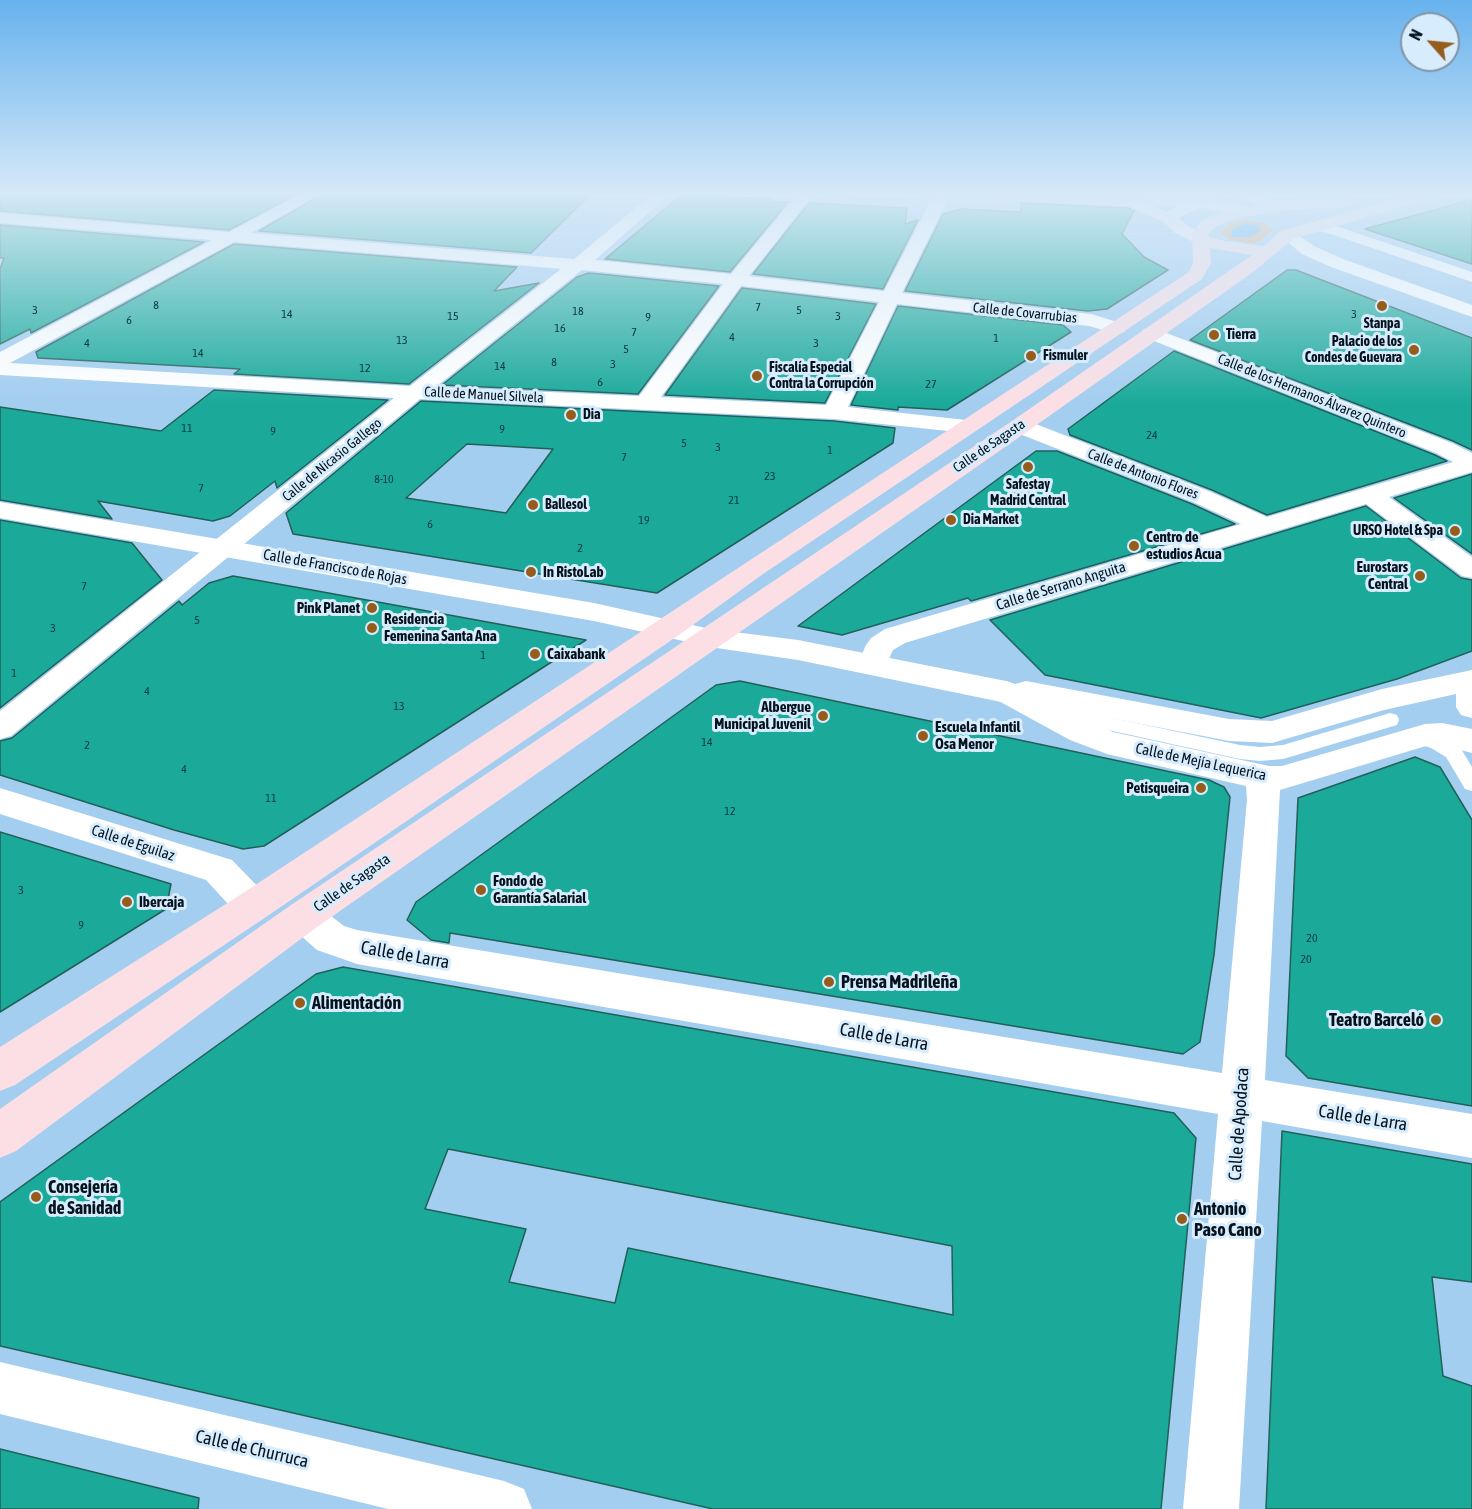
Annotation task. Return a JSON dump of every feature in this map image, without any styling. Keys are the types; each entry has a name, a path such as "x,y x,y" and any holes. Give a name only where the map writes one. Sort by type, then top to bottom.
{"main road":[{"name":"Calle de Sagasta","path":"0,1071 253,906 669,628 753,568 1117,328 1200,272 1202,262"},
{"name":"Calle de Sagasta","path":"0,1136 304,916 1020,426 1253,262"}],"street":[{"path":"0,360 182,262"},
{"name":"Calle de Covarrubias","path":"558,262 737,279 1091,320 1117,328"},
{"path":"646,402 750,262"},
{"path":"834,412 891,298 906,262"},
{"path":"1338,262 1472,311"},
{"path":"1428,262 1472,277"},
{"name":"Calle de Nicasio Gallego","path":"0,728 578,264"},
{"name":"Calle de los Hermanos Álvarez Quintero","path":"1151,333 1444,448 1472,464"},
{"name":"Calle de Manuel Silvela","path":"0,369 834,412 967,426"},
{"name":"Calle de Antonio Flores","path":"1020,426 1202,497 1266,526"},
{"name":"Calle de Serrano Anguita","path":"872,665 881,645 895,636 1472,464"},
{"path":"1371,495 1472,570"},
{"name":"Calle de Francisco de Rojas","path":"0,510 594,612 669,628"},
{"path":"669,628 710,638"},
{"name":"Calle de Mejía Lequerica","path":"710,638 780,647 1006,692 1039,693 1228,730 1272,732 1386,710 1419,707 1440,714 1472,732"},
{"name":"Calle de Mejía Lequerica","path":"1386,710 1472,680"},
{"path":"1472,689 1472,707"},
{"name":"Calle de Mejía Lequerica","path":"1006,692 1082,732 1107,742 1257,776 1282,777 1417,737 1442,734 1472,741"},
{"name":"Calle de Apodaca","path":"1210,1509 1264,800 1263,784 1257,776"},
{"name":"Calle de Eguilaz","path":"0,801 219,870 253,906"},
{"name":"Calle de Larra","path":"304,916 331,938 357,947 1472,1136"},
{"name":"Calle de Churruca","path":"0,1388 504,1509"}],"lane":[{"path":"1417,737 1447,747 1453,752 1472,784"}],"building":[{"path":"2,262 165,262 31,333 30,329 0,344 0,269"},
{"path":"200,262 461,262 517,267 494,291 539,283 409,384 234,374 240,369 38,358 36,352"},
{"path":"638,262 738,262 730,272"},
{"path":"762,262 896,262 883,289 753,274"},
{"path":"919,262 1154,262 1168,270 1107,309 1088,311 905,291"},
{"path":"1287,270 1296,270 1472,338 1472,450 1190,340"},
{"path":"589,273 719,286 638,394 442,385 577,277"},
{"path":"742,288 876,304 825,403 665,395"},
{"path":"898,306 1063,325 1071,332 947,410 898,407 898,410 851,405"},
{"path":"1174,351 1447,461 1267,515 1212,490 1070,435 1068,429"},
{"path":"214,390 388,400 277,488 275,481 230,516 213,521 98,501 112,519 0,500 0,407 161,431"},
{"path":"421,401 834,421 895,428 893,443 657,593 293,534 286,513","holes":["467,444 553,449 506,513 406,498"]},
{"path":"1036,451 1057,451 1192,504 1235,524 971,601 968,598 842,635 798,626"},
{"name":"URSO Hotel & Spa","path":"1472,474 1472,554 1394,498"},
{"path":"1366,506 1461,578 1472,580 1472,651 1397,679 1261,718 1045,675 990,620"},
{"path":"0,520 132,543 162,580 0,708"},
{"path":"233,576 586,640 264,846 243,849 174,830 0,775 0,741 12,738 179,601 182,605 209,583"},
{"path":"740,681 1209,780 1224,787 1230,797 1214,955 1200,1042 1183,1054 450,933 449,943 431,940 407,920 416,902 716,685"},
{"path":"1415,757 1440,767 1472,820 1472,1106 1308,1078 1286,1056 1298,798"},
{"path":"0,832 171,884 166,909 0,1012"},
{"path":"343,967 1174,1113 1196,1138 1161,1509 713,1509 0,1346 0,1202 316,974","holes":["448,1149 952,1246 953,1315 628,1248 615,1303 509,1282 526,1229 425,1209"]},
{"path":"1282,1131 1472,1164 1472,1282 1432,1277 1443,1376 1472,1386 1472,1509 1266,1509"},
{"path":"0,1449 199,1498 198,1509 0,1509"}],"place":[{"name":"Stanpa","path":"1382,306"},
{"name":"Tierra","path":"1214,335"},
{"name":"Palacio de los Condes de Guevara","path":"1414,350"},
{"name":"Fismuler","path":"1031,356"},
{"name":"Fiscalía Especial Contra la Corrupción","path":"757,376"},
{"name":"Dia","path":"571,415"},
{"name":"Safestay Madrid Central","path":"1028,467"},
{"name":"Ballesol","path":"533,505"},
{"name":"Dia Market","path":"951,520"},
{"name":"URSO Hotel & Spa","path":"1455,531"},
{"name":"Centro de estudios Acua","path":"1134,546"},
{"name":"In RistoLab","path":"531,572"},
{"name":"Eurostars Central","path":"1420,576"},
{"name":"Pink Planet","path":"372,608"},
{"name":"Residencia Femenina Santa Ana","path":"372,628"},
{"name":"Caixabank","path":"535,654"},
{"name":"Albergue Municipal Juvenil","path":"823,716"},
{"name":"Escuela Infantil Osa Menor","path":"923,736"},
{"name":"Petisqueira","path":"1201,788"},
{"name":"Fondo de Garantía Salarial","path":"481,890"},
{"name":"Ibercaja","path":"127,902"},
{"name":"Prensa Madrileña","path":"829,982"},
{"name":"Alimentación","path":"300,1003"},
{"name":"Teatro Barceló","path":"1436,1020"},
{"name":"Consejería de Sanidad","path":"36,1197"},
{"name":"Antonio Paso Cano","path":"1182,1219"}]}
